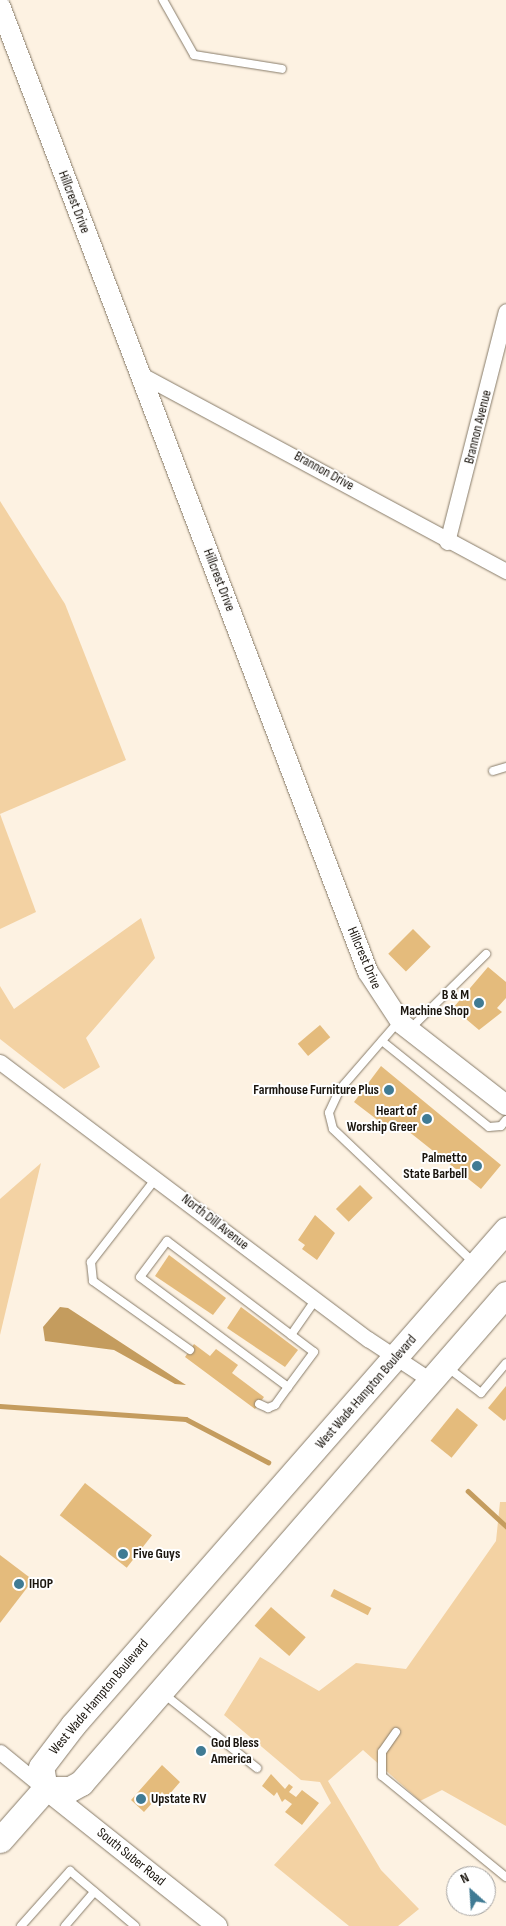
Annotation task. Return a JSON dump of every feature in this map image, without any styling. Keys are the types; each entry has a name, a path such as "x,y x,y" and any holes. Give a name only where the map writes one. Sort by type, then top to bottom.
{"main road":[{"name":"West Wade Hampton Boulevard","path":"44,1789 41,1767 73,1725 506,1230"},
{"path":"0,1840 44,1789 70,1789 81,1783 505,1296"}],"street":[{"name":"Hillcrest Drive","path":"0,6 368,972 404,1026 506,1105"},
{"name":"Brannon Avenue","path":"447,542 506,311"},
{"name":"Brannon Drive","path":"140,374 316,466 447,542 506,572"},
{"name":"North Dill Avenue","path":"0,1062 157,1177 368,1339 397,1355 437,1372"},
{"path":"0,1752 44,1789"},
{"name":"South Suber Road","path":"44,1789 217,1926"}],"lane":[{"path":"163,0 194,54 282,69"},
{"path":"493,771 506,767"},
{"path":"476,1264 333,1129 329,1113 340,1089 382,1041 404,1026 486,954"},
{"path":"382,1041 489,1127 501,1126 506,1120"},
{"path":"157,1177 90,1262 93,1281 190,1350"},
{"path":"259,1404 268,1408 275,1405 314,1352 166,1242 140,1277 288,1387"},
{"path":"292,1335 316,1299"},
{"path":"437,1372 481,1393 506,1363"},
{"path":"160,1692 257,1768"},
{"path":"396,1732 382,1752 382,1776 506,1877"},
{"path":"21,1926 70,1871 135,1926"},
{"path":"65,1926 94,1892"}],"shaded area":[{"path":"0,501 65,604 126,760 0,814"},
{"path":"0,814 36,912 0,929"},
{"path":"141,918 155,958 86,1038 100,1067 64,1089 0,1039 0,986 14,1009"},
{"path":"41,1163 0,1335 0,1199"},
{"path":"60,1307 68,1308 186,1385 175,1384 114,1350 45,1341 43,1327"},
{"path":"500,1502 506,1502 506,1826 442,1790 420,1801 363,1750 328,1781 381,1870 419,1909 398,1926 349,1926 274,1865 331,1803 320,1782 301,1780 224,1715 260,1657 319,1691 356,1663 406,1669 496,1541"}],"building":[{"path":"413,929 431,947 406,971 388,954"},
{"name":"B & M Machine Shop","path":"488,967 506,982 506,998 497,1008 502,1012 479,1030 453,1008"},
{"path":"320,1025 330,1037 308,1056 298,1044"},
{"path":"381,1066 501,1165 481,1189 398,1123 392,1131 354,1102"},
{"path":"360,1185 373,1198 349,1222 336,1209"},
{"path":"315,1215 335,1233 317,1260 302,1249 305,1245 298,1240"},
{"path":"169,1255 226,1298 213,1315 155,1276"},
{"path":"241,1307 298,1350 285,1367 227,1328"},
{"path":"194,1344 210,1356 216,1349 238,1365 232,1373 264,1397 255,1409 185,1357"},
{"path":"506,1386 506,1419 504,1421 488,1408"},
{"path":"457,1408 478,1425 452,1458 431,1441"},
{"path":"85,1483 152,1535 127,1568 60,1515"},
{"path":"0,1555 33,1580 0,1623"},
{"path":"334,1589 371,1608 368,1615 330,1596"},
{"path":"271,1607 306,1637 289,1656 255,1626"},
{"path":"162,1765 180,1782 167,1797 162,1792 144,1812 131,1800"},
{"path":"271,1774 285,1789 289,1784 293,1787 289,1792 296,1797 302,1790 319,1803 302,1825 285,1812 292,1804 285,1799 282,1802 277,1792 274,1796 262,1786"}],"waterway":[{"path":"0,1406 186,1419 268,1462"},
{"path":"468,1491 506,1526"}],"place":[{"name":"B & M Machine Shop","path":"479,1003"},
{"name":"Farmhouse Furniture Plus","path":"389,1090"},
{"name":"Heart of Worship Greer","path":"427,1119"},
{"name":"Palmetto State Barbell","path":"477,1166"},
{"name":"Five Guys","path":"123,1554"},
{"name":"IHOP","path":"19,1584"},
{"name":"God Bless America","path":"201,1751"},
{"name":"Upstate RV","path":"141,1799"}]}
